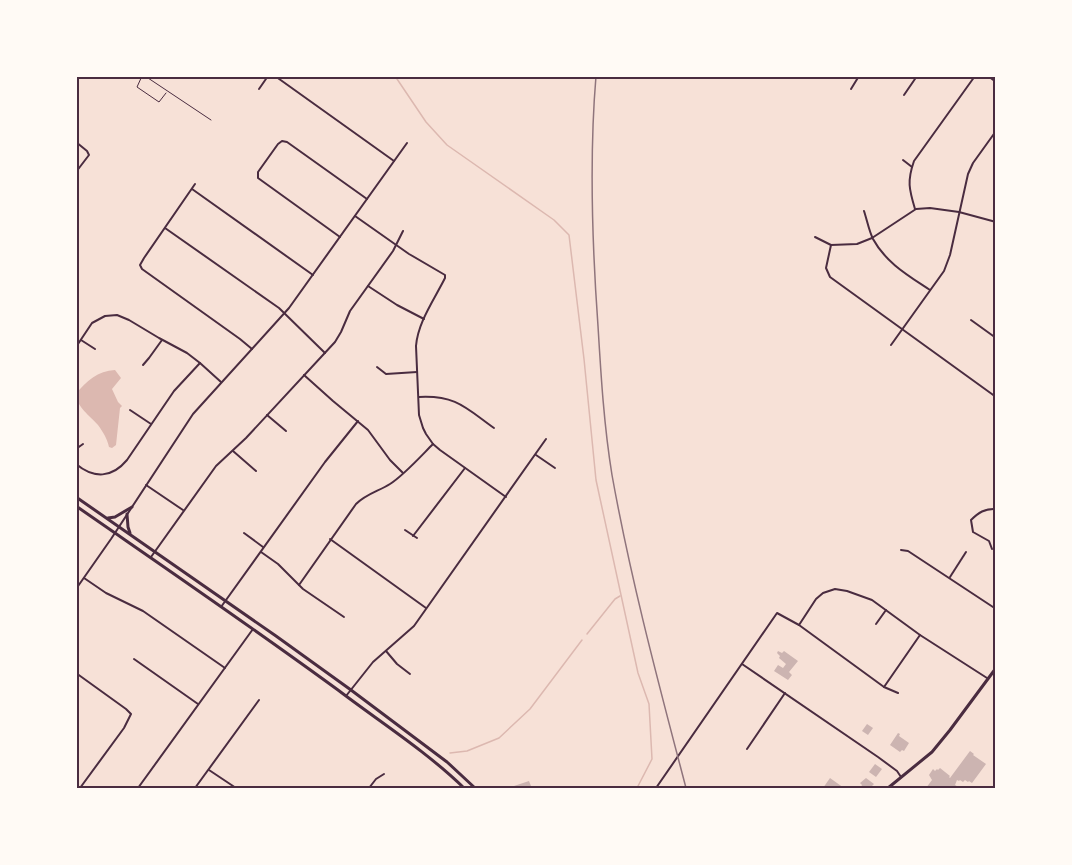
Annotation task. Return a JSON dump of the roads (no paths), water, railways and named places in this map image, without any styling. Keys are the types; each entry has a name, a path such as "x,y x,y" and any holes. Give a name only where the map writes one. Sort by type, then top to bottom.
{"main road":[{"path":"76,497 351,690 447,762 475,789"},
{"path":"76,506 346,696 436,763 464,789"},
{"path":"106,517 115,517 132,507"},
{"path":"127,514 131,535"},
{"path":"888,789 932,752 996,668"}],"street":[{"path":"259,89 268,76"},
{"path":"275,76 394,161"},
{"path":"850,88 859,76"},
{"path":"904,95 917,76"},
{"path":"916,209 910,192 909,175 914,161 975,76"},
{"path":"988,76 996,82"},
{"path":"891,345 944,271 950,255 968,174 973,163 996,131"},
{"path":"340,237 257,176 278,144 284,141 367,199"},
{"path":"76,142 89,155 77,172"},
{"path":"76,589 189,419 284,313 407,143"},
{"path":"903,160 912,166"},
{"path":"195,184 140,266 252,349"},
{"path":"192,189 313,275"},
{"path":"815,237 831,245 857,244 872,238 916,209 930,208 959,212 996,222"},
{"path":"864,211 872,238 884,255 895,266 930,290"},
{"path":"355,216 445,275 418,332 416,342 419,415 423,428 433,444 506,496"},
{"path":"165,228 284,313 325,352"},
{"path":"151,558 214,468 267,416 339,336 350,311 403,231"},
{"path":"831,245 826,268 830,277 996,397"},
{"path":"368,286 424,319"},
{"path":"76,347 92,323 101,317 123,316 180,349 221,382"},
{"path":"971,320 996,338"},
{"path":"81,340 95,349"},
{"path":"143,364 162,340"},
{"path":"76,464 89,473 100,475 118,469 125,463 174,391 200,363"},
{"path":"377,367 385,374 417,372"},
{"path":"304,375 370,432 402,473"},
{"path":"419,397 436,396 452,400 494,428"},
{"path":"130,410 151,424"},
{"path":"267,416 286,430"},
{"path":"222,607 325,462 358,421"},
{"path":"346,696 369,666 412,628 546,439"},
{"path":"76,449 83,444"},
{"path":"298,585 359,501 390,484 433,444"},
{"path":"233,451 256,471"},
{"path":"536,454 555,468"},
{"path":"413,536 465,468"},
{"path":"146,484 184,511"},
{"path":"992,549 989,541 973,532 971,520 988,508 996,509"},
{"path":"405,530 417,538"},
{"path":"244,533 264,548"},
{"path":"330,540 427,608"},
{"path":"901,550 908,551 996,609"},
{"path":"261,552 280,566 298,585 344,617"},
{"path":"950,578 966,552"},
{"path":"84,578 106,593 143,611 225,668"},
{"path":"799,625 816,598 835,589 848,591 872,600 920,635 988,678"},
{"path":"876,624 886,610"},
{"path":"656,789 777,613 799,625 884,687 898,693"},
{"path":"138,789 253,629"},
{"path":"884,687 920,635"},
{"path":"386,651 410,674"},
{"path":"134,659 198,704"},
{"path":"742,664 897,771 901,777"},
{"path":"76,673 131,714 128,722 80,789"},
{"path":"747,749 785,693"},
{"path":"195,789 259,700"},
{"path":"209,770 236,789"},
{"path":"369,789 376,779 384,774"}],"lane":[{"path":"142,76 136,87 157,101 161,101 167,91"},
{"path":"146,76 211,120"}],"waterway":[{"path":"395,76 426,122 447,145 554,220 569,235 596,480 638,673 649,704 652,759 637,788"},
{"path":"587,634 615,599 620,596"},
{"path":"450,753 467,751 499,738 530,709 582,640"}],"railway":[{"path":"596,76 592,170 593,232 600,363 607,438 612,475 637,593 686,788"}]}
